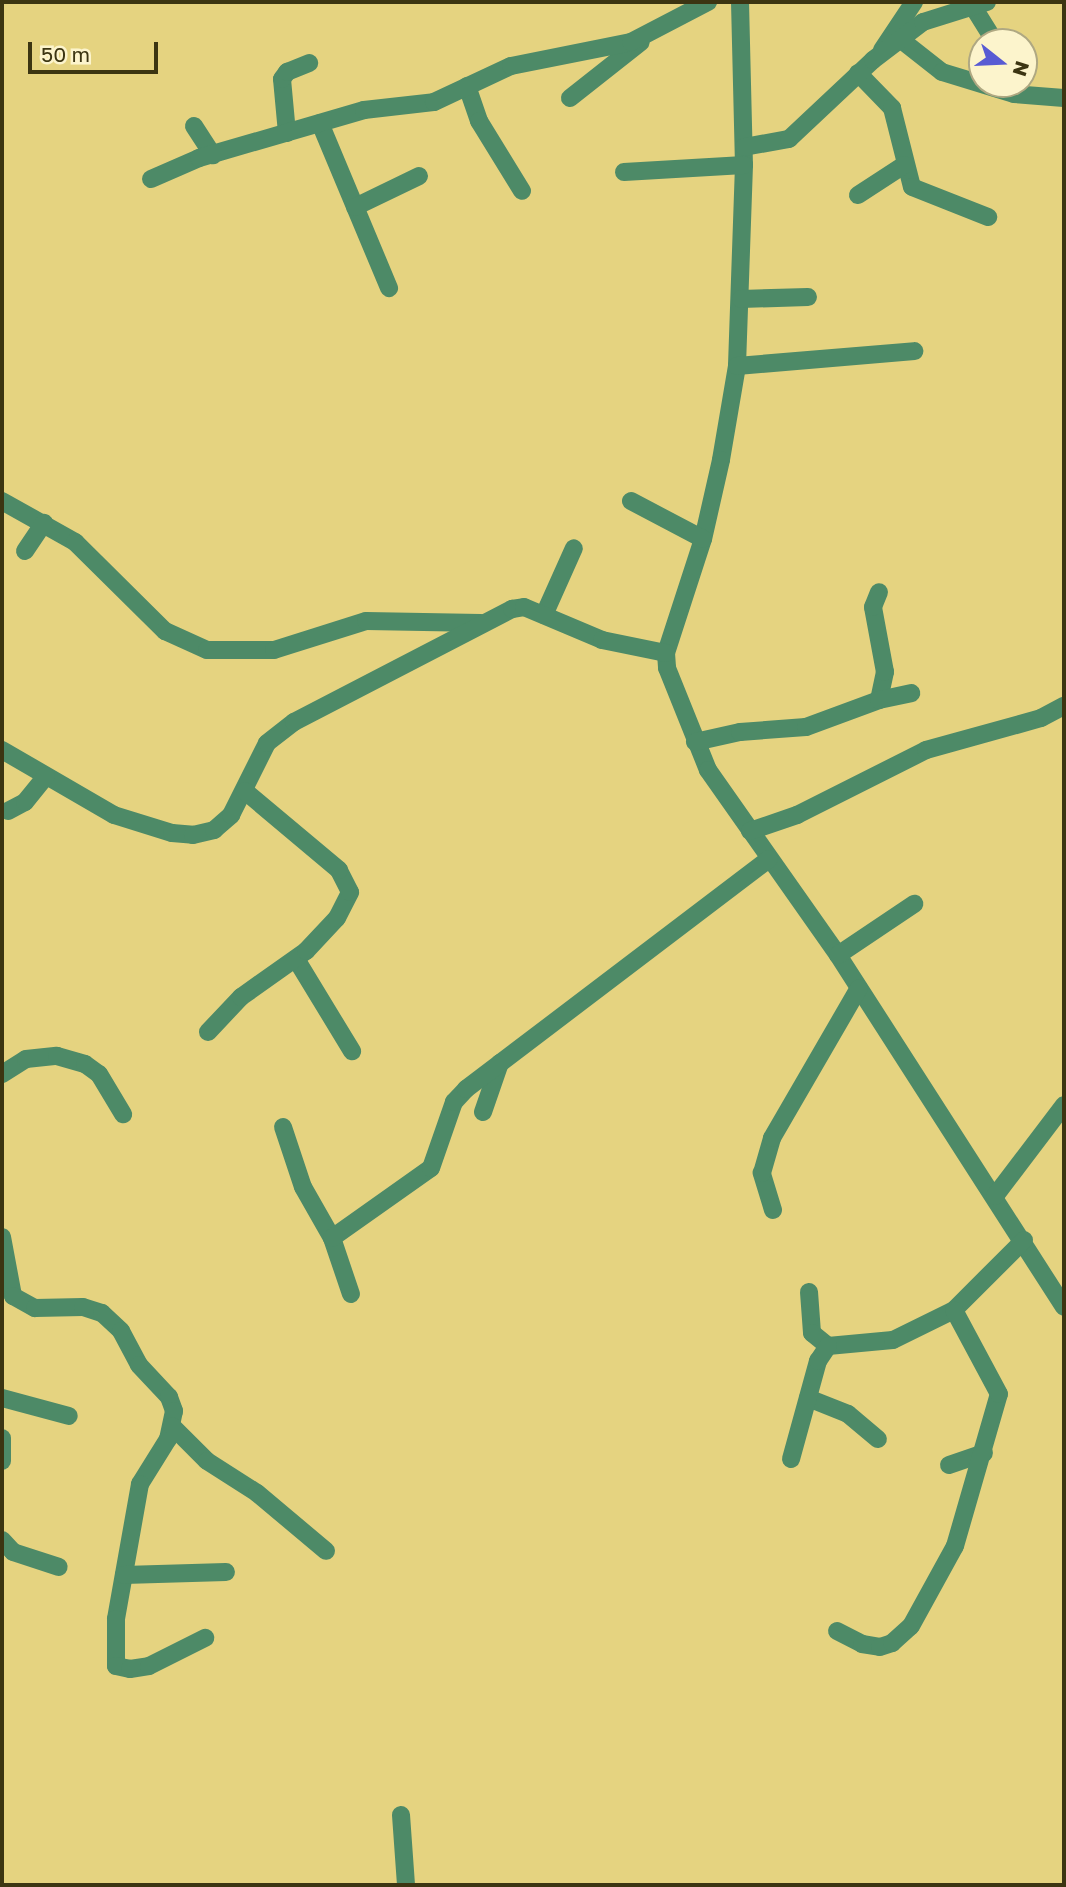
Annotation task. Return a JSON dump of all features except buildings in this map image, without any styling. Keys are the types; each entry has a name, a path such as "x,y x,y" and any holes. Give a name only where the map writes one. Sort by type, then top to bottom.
{"street":[{"path":"151,179 213,155 377,107 433,102 511,66 620,45 648,35 708,2"},
{"path":"740,2 744,165 737,366 702,539 666,653 695,742 750,831 838,955 1062,1298"},
{"path":"881,54 914,2"},
{"path":"744,147 789,139 881,54 935,16 980,4 989,28"},
{"path":"570,98 648,35"},
{"path":"900,39 942,72 1014,94 1064,98"},
{"path":"287,133 282,79 287,72 309,63"},
{"path":"859,73 892,108 904,165 912,187 921,193 988,217"},
{"path":"467,86 478,121 522,191"},
{"path":"320,123 389,288"},
{"path":"194,127 213,155"},
{"path":"624,172 744,165"},
{"path":"858,195 904,165"},
{"path":"355,207 419,176"},
{"path":"741,299 808,297"},
{"path":"737,366 914,351"},
{"path":"2,500 75,542 164,631 207,650 274,650 366,621 484,623"},
{"path":"631,501 702,539"},
{"path":"24,551 44,523"},
{"path":"544,615 574,548"},
{"path":"879,593 873,607 885,672 879,700"},
{"path":"2,750 130,822 193,835 214,830 231,815 267,743 294,722 484,623 524,607 602,640 666,653"},
{"path":"695,742 740,732 806,727 879,700 911,693"},
{"path":"750,831 797,815 926,750 1041,718 1064,706"},
{"path":"8,811 25,802 46,776"},
{"path":"208,1032 241,998 296,959 347,904 348,880 245,791"},
{"path":"332,1238 431,1168 454,1102 500,1063 769,859"},
{"path":"838,955 914,904"},
{"path":"296,959 352,1051"},
{"path":"773,1210 762,1173 772,1138 859,988"},
{"path":"2,1074 26,1059 58,1056 85,1064 99,1074 123,1114"},
{"path":"483,1112 500,1063"},
{"path":"995,1196 1064,1105"},
{"path":"283,1127 303,1187 332,1238 352,1294"},
{"path":"2,1237 13,1296 35,1308 83,1307 102,1313 121,1331 145,1373 169,1397 174,1411 172,1426 140,1484 114,1640 116,1666 130,1670 149,1666 205,1638"},
{"path":"809,1292 812,1333 828,1346 892,1340 954,1310 1024,1240"},
{"path":"837,1631 880,1647 892,1643 911,1626 955,1546 999,1394 954,1310"},
{"path":"791,1459 818,1361 828,1346"},
{"path":"2,1398 69,1416"},
{"path":"808,1398 848,1414 878,1439"},
{"path":"172,1426 207,1461 257,1493 326,1551"},
{"path":"2,1438 2,1461"},
{"path":"949,1465 984,1453"},
{"path":"2,1540 13,1552 59,1567"},
{"path":"124,1576 226,1572"},
{"path":"401,1815 406,1885"}]}
